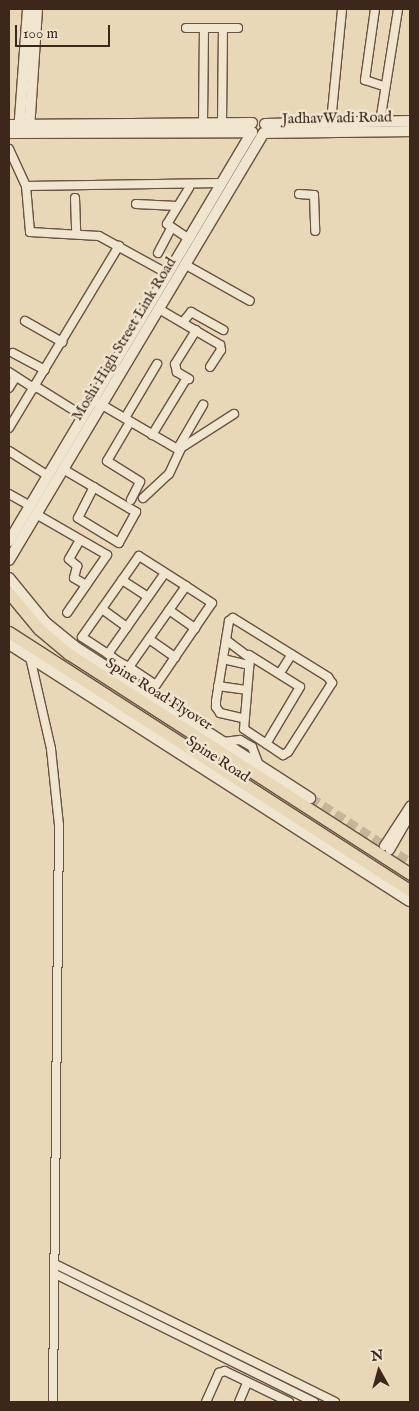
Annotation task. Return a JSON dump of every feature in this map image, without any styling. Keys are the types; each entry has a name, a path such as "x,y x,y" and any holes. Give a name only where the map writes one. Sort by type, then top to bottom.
{"main road":[{"name":"Spine Road Flyover","path":"9,593 39,629 69,654 278,786 308,802"},
{"name":"Spine Road Flyover","path":"9,632 269,800 295,821"},
{"name":"Spine Road","path":"308,802 410,874"},
{"name":"Spine Road","path":"295,821 410,890"}],"street":[{"path":"19,129 28,9"},
{"path":"19,129 37,9"},
{"path":"331,122 342,9"},
{"path":"374,9 365,80 384,86"},
{"path":"380,122 384,86 398,9"},
{"path":"186,28 238,28"},
{"path":"203,124 204,28"},
{"path":"222,123 223,28"},
{"name":"JadhavWadi Road","path":"252,127 259,120 264,128"},
{"name":"JadhavWadi Road","path":"264,128 331,122 410,121"},
{"path":"19,129 222,123 252,127"},
{"path":"19,129 252,127"},
{"name":"Moshi High Street Link Road","path":"9,541 62,469 97,401 168,274 181,266 189,239 252,127"},
{"name":"JadhavWadi Road","path":"264,128 410,132"},
{"name":"Moshi High Street Link Road","path":"9,560 47,475 83,416 97,401 159,309 181,266 264,128"},
{"path":"9,149 26,186 30,232 76,232 119,246 168,274"},
{"path":"26,186 221,183"},
{"path":"188,188 167,224 171,229 189,239"},
{"path":"299,194 314,195 315,231"},
{"path":"75,198 76,232"},
{"path":"136,204 177,206"},
{"path":"158,253 171,229"},
{"path":"9,428 119,246"},
{"path":"181,266 250,300"},
{"path":"159,309 222,347 210,367"},
{"path":"183,322 191,312 223,330"},
{"path":"24,321 62,342"},
{"path":"152,435 187,380 177,372 175,364 196,330"},
{"path":"13,353 45,370"},
{"path":"131,500 140,482 107,461 157,364"},
{"path":"9,388 12,375 83,416"},
{"path":"97,401 178,450"},
{"path":"143,498 170,474 178,450 203,405"},
{"path":"178,450 234,414"},
{"path":"9,451 47,475"},
{"path":"62,469 94,487 136,512 119,543 78,518 94,487"},
{"path":"9,494 108,556 67,613"},
{"path":"80,540 69,559 77,566 73,576 86,585"},
{"path":"139,556 165,572 212,603 156,685 82,637 139,556"},
{"path":"108,654 165,572"},
{"name":"Spine Road","path":"9,578 46,623 113,671 259,765 308,802"},
{"path":"122,580 148,597"},
{"path":"129,668 186,586"},
{"path":"102,609 127,627"},
{"path":"169,610 195,628"},
{"path":"242,718 217,710 218,686 226,640 233,618 292,654 332,683 286,755 244,729 242,718 249,655"},
{"path":"149,639 175,657"},
{"path":"226,640 298,684 300,692 266,744"},
{"name":"Spine Road","path":"9,644 295,821 410,901"},
{"path":"280,673 292,654"},
{"path":"30,657 51,749 59,825 52,1402"},
{"path":"223,659 249,665"},
{"path":"113,671 119,662"},
{"path":"218,686 246,690"},
{"path":"247,744 253,736"},
{"path":"224,742 235,740 247,744 255,751 259,765"},
{"path":"410,806 387,848 410,814"},
{"path":"55,1264 263,1372 314,1402"},
{"path":"55,1274 263,1372 335,1402"},
{"path":"206,1402 219,1373 225,1371 289,1402"},
{"path":"255,1387 263,1372"},
{"path":"238,1402 247,1383"}],"tunnel":[{"path":"310,798 410,863"}]}
